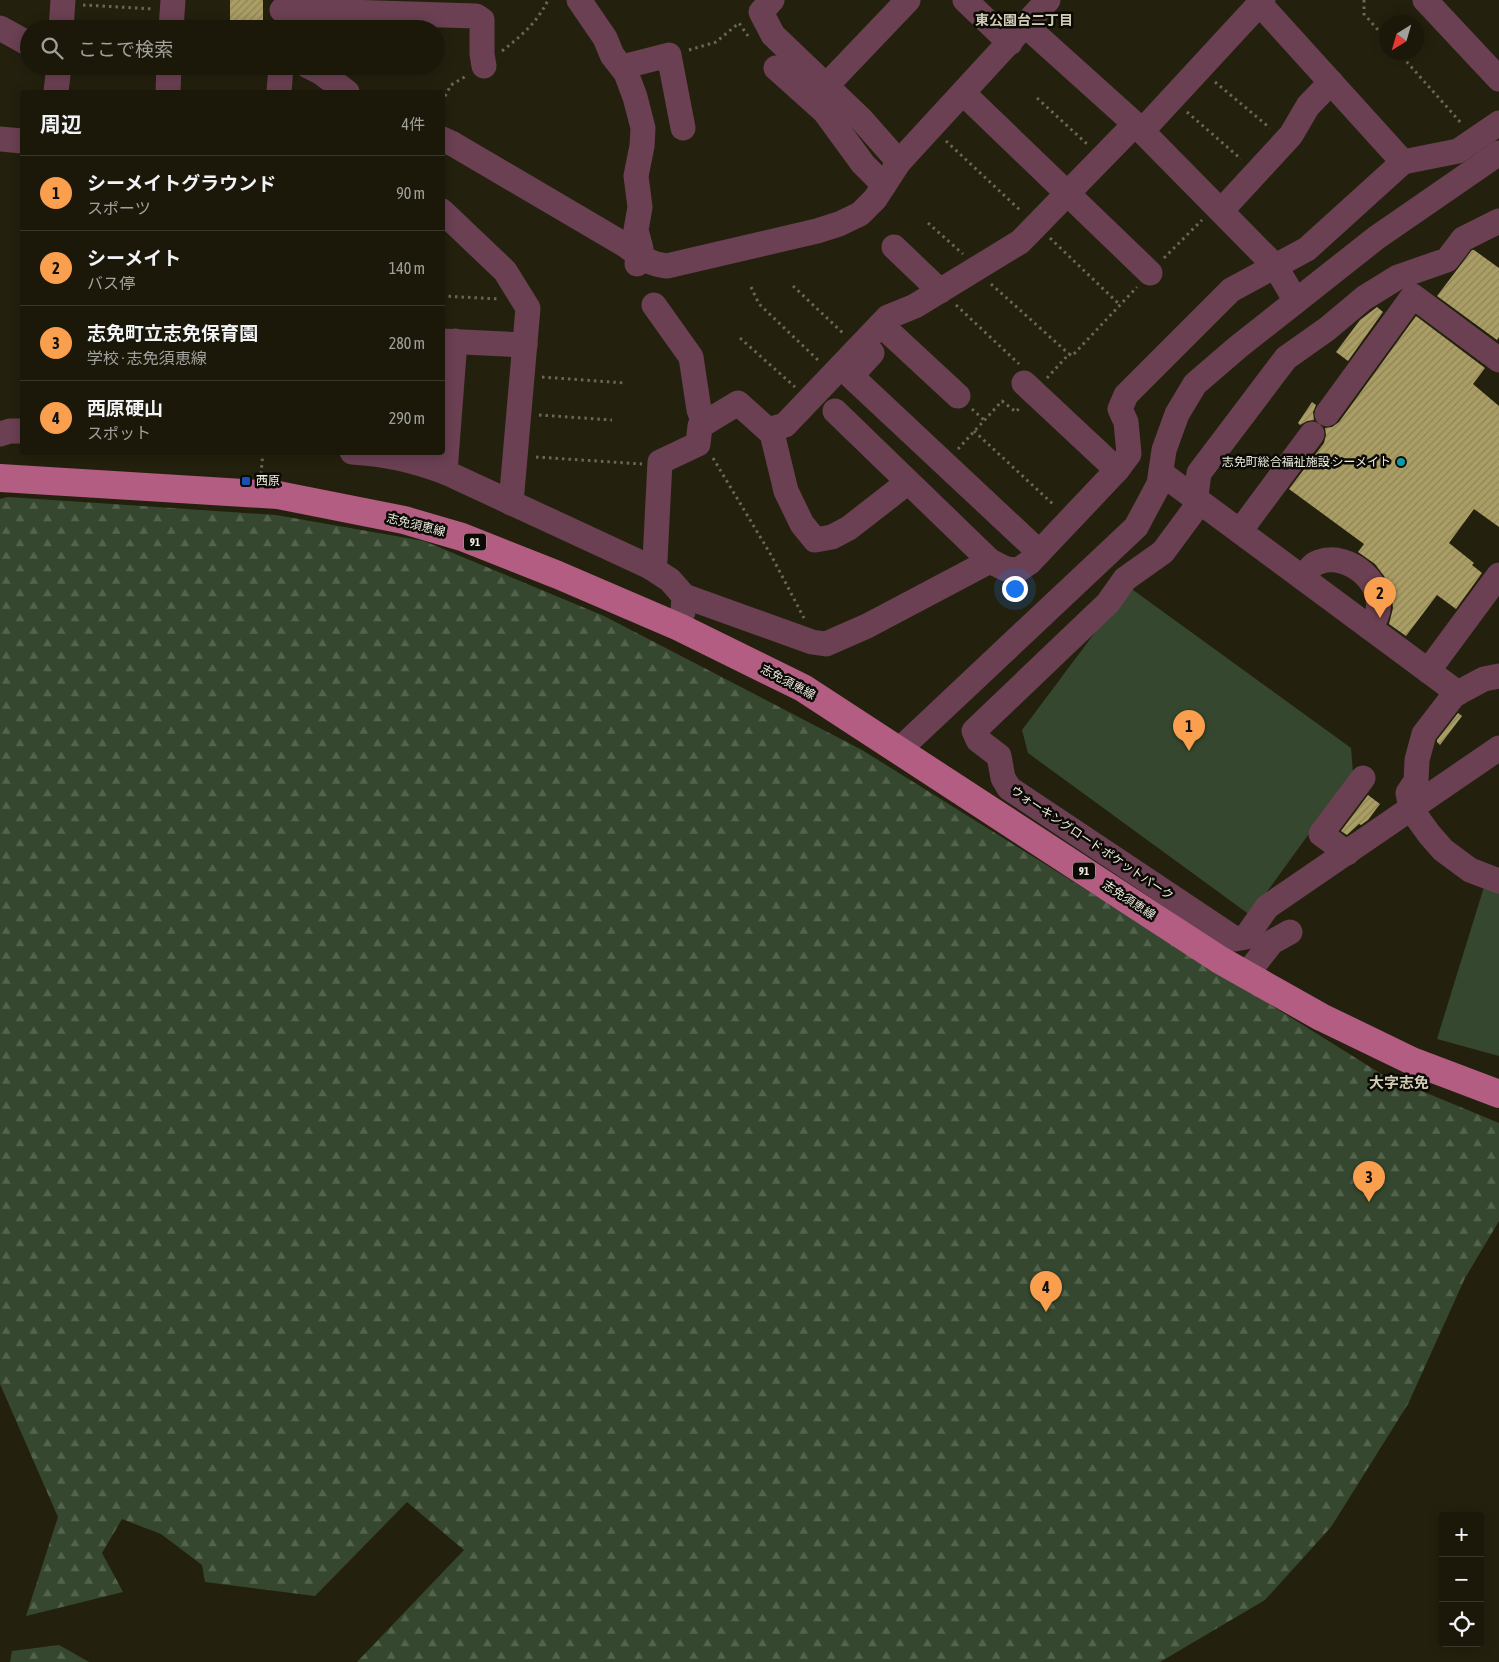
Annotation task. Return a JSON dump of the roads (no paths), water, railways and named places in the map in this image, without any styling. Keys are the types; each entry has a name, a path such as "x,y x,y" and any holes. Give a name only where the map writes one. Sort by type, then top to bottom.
{"main road":[{"name":"志免須恵線","path":"0,478 278,496 404,520 462,537 558,575 679,627 803,688 1220,960 1321,1016 1412,1061 1499,1094"}],"street":[{"path":"579,0 626,73 635,97 643,128 642,146 636,176 640,207 636,230 641,248 637,265"},
{"path":"772,0 760,12 773,35 861,119 899,162"},
{"path":"826,86 908,0"},
{"path":"964,0 1018,34 1138,128 1275,266 1296,301"},
{"path":"637,265 654,264 667,266 824,229 860,214 875,199 899,162 1048,0"},
{"path":"1425,0 1499,79"},
{"path":"61,20 62,2"},
{"path":"1039,552 850,376 894,323 915,306 1020,242 1102,158 1172,99 1263,5 1400,158"},
{"path":"282,13 436,8 476,16 482,20 484,66"},
{"path":"0,28 20,39"},
{"path":"622,67 669,55 683,128"},
{"path":"776,68 825,112 862,164 884,185"},
{"path":"56,90 58,75"},
{"path":"168,90 169,75"},
{"path":"279,90 280,75"},
{"path":"324,75 344,90"},
{"path":"1218,208 1256,173 1286,141 1326,76"},
{"path":"964,93 1150,273"},
{"path":"835,412 990,561 1006,569 1018,570 1030,562 1117,470 1129,454 1126,422 1120,409 1126,395 1230,290 1308,249 1400,158 1458,151 1499,123"},
{"path":"0,139 20,141"},
{"path":"445,140 625,245 637,265"},
{"path":"899,750 1136,528 1159,484 1164,450 1177,414 1195,384 1238,346 1376,238 1499,153"},
{"path":"445,213 505,271 528,308 511,503"},
{"name":"ウォーキングロード ポケットパーク","path":"1499,221 1463,239 1447,260 1398,277 1364,298 1327,329 1286,358 1199,473 1194,510 1163,552 1125,580 1108,603 974,731 978,740 999,756 1003,778 1009,788 1235,939 1246,937 1267,907 1499,748"},
{"path":"894,247 940,291"},
{"path":"1327,414 1413,296 1499,360"},
{"path":"650,567 655,560 660,462 698,444 701,429 691,357 654,305"},
{"path":"701,429 738,403 768,430 785,425 888,317 958,396"},
{"path":"445,472 449,341 524,345"},
{"path":"1026,380 1117,470"},
{"path":"771,429 786,491 802,524 815,540 832,537 849,528 908,482"},
{"path":"0,434 20,431"},
{"path":"1240,531 1312,434"},
{"path":"389,455 414,460 445,472 650,567 670,580 684,596 806,640 826,644 859,630 990,561"},
{"path":"1161,473 1458,693"},
{"path":"1303,578 1309,569 1318,562 1340,560 1351,564 1371,582 1376,593 1378,603 1376,617 1369,627"},
{"path":"1428,671 1499,575"},
{"path":"679,627 684,609 684,596"},
{"path":"1499,676 1484,679 1454,695 1424,734 1417,760 1416,781 1408,793 1411,809 1442,850 1470,870 1499,881"},
{"path":"1347,853 1321,834 1363,778"},
{"path":"1090,875 1113,846"},
{"path":"1246,975 1272,942 1290,932"}],"place":[{"name":"志免町総合福祉施設 シーメイト","path":"1401,462"},
{"name":"西原","path":"246,481"},
{"name":"シーメイト","path":"1380,618"},
{"name":"シーメイトグラウンド","path":"1189,751"},
{"name":"志免町立志免保育園","path":"1369,1202"},
{"name":"西原硬山","path":"1046,1312"}],"district":[{"name":"東公園台二丁目","path":"1024,20"},
{"name":"大字志免","path":"1399,1082"}]}
